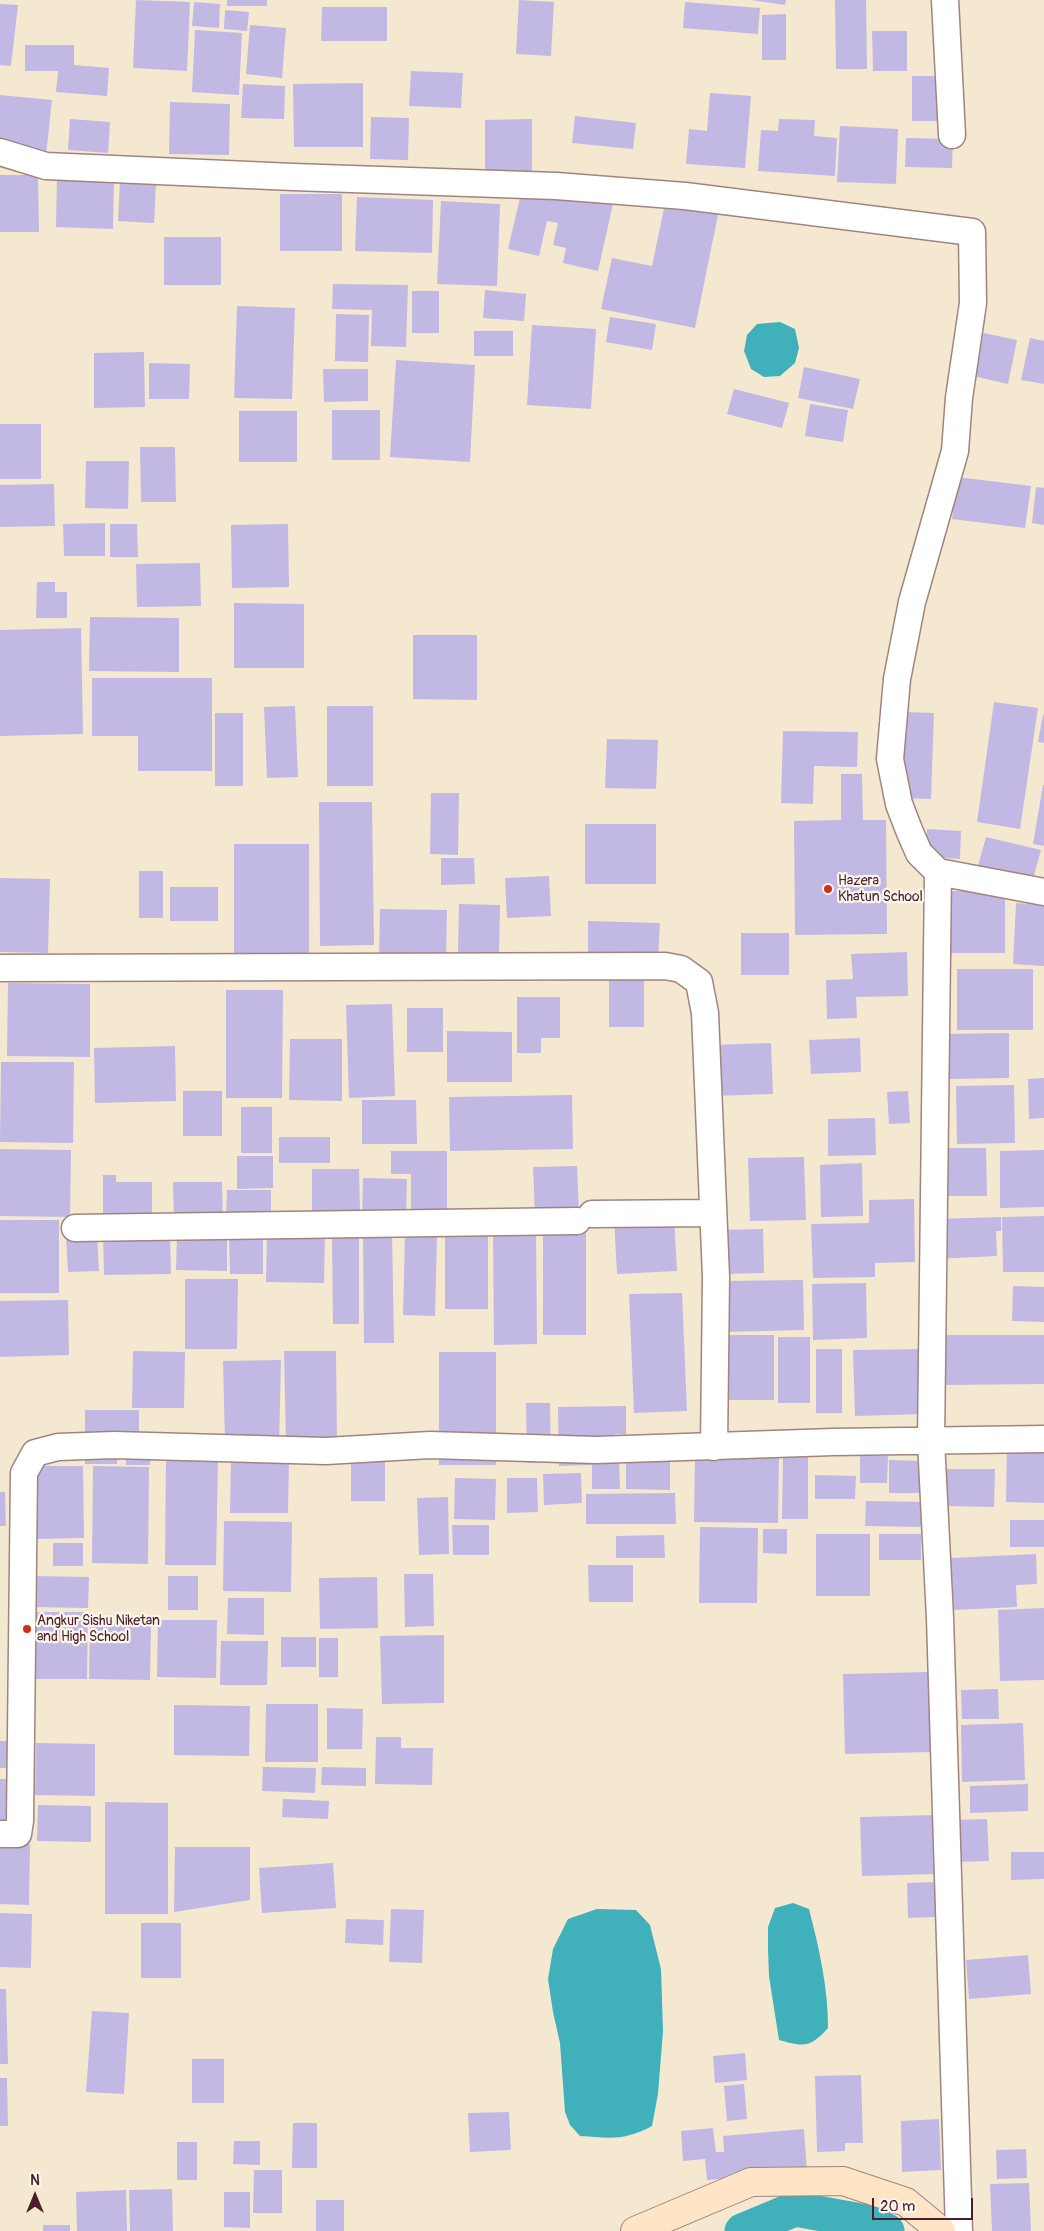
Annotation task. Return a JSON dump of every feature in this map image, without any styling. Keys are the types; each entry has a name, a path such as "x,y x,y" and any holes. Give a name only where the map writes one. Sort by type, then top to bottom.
{"street":[{"path":"946,0 952,135"},
{"path":"0,152 46,166 556,186 685,196 972,232 973,303 959,398 955,451 912,602 896,679 890,759 899,804 909,830 919,853 938,872 1044,892"},
{"path":"938,872 931,1441 940,1618 959,2231"},
{"path":"0,968 665,966 681,970 699,982 705,1012 714,1213 716,1277 714,1448"},
{"path":"75,1228 714,1213"},
{"path":"0,1834 18,1834 20,1821 24,1473 34,1453 58,1448 114,1445 326,1451 430,1445 596,1450 1044,1439"},
{"path":"636,2231 751,2182 834,2181 843,2181 906,2202 941,2231"}],"water":[{"path":"780,322 795,329 799,348 795,363 780,376 764,377 751,369 744,351 747,335 757,324"},
{"path":"793,1903 809,1909 822,1968 828,2013 828,2028 816,2039 801,2045 779,2040 769,1976 768,1927 775,1908"},
{"path":"597,1909 636,1910 650,1925 661,1969 663,2031 658,2094 652,2126 633,2134 617,2137 580,2136 570,2125 565,2112 560,2043 548,1979 553,1949 568,1919"}],"building":[{"path":"136,0 190,2 187,71 133,68"},
{"path":"227,0 267,0 267,6 227,6"},
{"path":"519,0 554,2 551,56 516,54"},
{"path":"751,0 786,0 785,5"},
{"path":"835,0 866,0 867,69 836,69"},
{"path":"194,2 220,4 219,28 192,26"},
{"path":"685,2 760,8 758,34 683,28"},
{"path":"0,4 18,5 11,66 0,65"},
{"path":"322,7 387,7 387,41 321,41"},
{"path":"225,10 249,12 247,31 224,29"},
{"path":"786,14 786,60 762,60 762,15"},
{"path":"250,25 286,28 282,78 246,74"},
{"path":"195,30 242,33 239,95 192,92"},
{"path":"872,31 907,31 907,71 873,71"},
{"path":"25,45 74,45 74,65 109,68 107,96 56,92 58,71 25,71"},
{"path":"411,71 463,73 461,108 409,106"},
{"path":"912,76 941,76 942,121 912,121"},
{"path":"363,83 363,147 294,147 293,84"},
{"path":"243,84 285,86 284,119 241,118"},
{"path":"710,93 751,96 745,168 686,164 689,129 707,131"},
{"path":"0,95 52,100 46,156 0,151"},
{"path":"170,102 230,104 229,155 169,154"},
{"path":"575,116 636,123 633,149 572,143"},
{"path":"371,117 409,118 408,160 370,159"},
{"path":"70,119 110,122 108,153 68,150"},
{"path":"532,119 532,175 485,176 485,120"},
{"path":"779,119 815,120 814,136 837,138 835,176 758,171 761,130 778,131"},
{"path":"840,126 898,129 896,184 837,182"},
{"path":"906,138 953,139 952,168 905,167"},
{"path":"57,173 114,176 113,229 56,227"},
{"path":"0,175 38,175 39,232 0,232"},
{"path":"120,181 156,183 154,223 118,221"},
{"path":"523,185 613,204 598,271 563,263 566,248 553,245 558,223 547,221 539,256 508,249"},
{"path":"280,194 342,194 342,251 280,251"},
{"path":"357,197 433,200 432,253 355,251"},
{"path":"666,199 719,210 695,328 601,309 612,258 652,266"},
{"path":"441,201 500,204 497,286 437,284"},
{"path":"164,237 221,237 221,285 164,285"},
{"path":"333,284 408,285 406,347 371,346 372,310 332,309"},
{"path":"485,290 526,294 524,321 483,318"},
{"path":"412,291 439,291 439,333 412,333"},
{"path":"237,306 295,308 292,399 234,398"},
{"path":"336,314 369,315 368,362 335,361"},
{"path":"610,317 656,324 652,350 606,342"},
{"path":"532,325 596,329 591,409 527,405"},
{"path":"474,331 513,331 513,356 474,356"},
{"path":"974,331 1017,340 1008,384 964,374"},
{"path":"1030,338 1044,341 1044,384 1021,380"},
{"path":"144,352 145,407 94,408 94,353"},
{"path":"396,360 475,365 470,462 390,457"},
{"path":"149,363 190,364 189,399 149,399"},
{"path":"804,367 860,379 853,409 798,398"},
{"path":"323,369 368,369 368,401 324,402"},
{"path":"734,389 789,403 782,428 727,414"},
{"path":"810,404 848,410 843,442 805,436"},
{"path":"332,410 380,410 380,460 332,460"},
{"path":"239,411 297,411 297,462 239,462"},
{"path":"0,424 41,424 41,479 0,479"},
{"path":"140,447 175,447 176,502 141,502"},
{"path":"86,461 129,461 128,509 85,508"},
{"path":"957,477 1031,486 1025,528 952,519"},
{"path":"54,484 55,526 0,527 0,485"},
{"path":"1036,487 1044,488 1044,525 1032,523"},
{"path":"105,523 105,556 64,556 63,524"},
{"path":"110,524 137,524 138,557 110,557"},
{"path":"288,524 289,587 232,588 231,525"},
{"path":"200,563 201,606 137,607 136,564"},
{"path":"37,582 55,582 55,592 67,592 67,618 36,618"},
{"path":"234,603 304,604 304,668 234,668"},
{"path":"90,617 179,618 179,672 89,671"},
{"path":"81,628 83,734 0,736 0,630"},
{"path":"413,635 477,635 477,700 413,699"},
{"path":"92,678 212,678 212,771 138,771 138,736 92,736"},
{"path":"994,702 1038,708 1020,829 977,822"},
{"path":"295,706 298,777 267,778 264,707"},
{"path":"327,706 373,706 373,786 327,786"},
{"path":"904,712 934,713 931,799 901,798"},
{"path":"215,713 243,713 243,786 215,786"},
{"path":"1044,715 1044,743 1038,742"},
{"path":"783,731 858,732 857,767 814,766 813,804 781,803"},
{"path":"607,739 658,740 656,789 605,788"},
{"path":"841,774 862,774 863,820 886,820 887,934 795,935 794,821 841,820"},
{"path":"1044,785 1044,846 1033,844"},
{"path":"431,793 459,793 458,855 430,854"},
{"path":"319,802 372,802 374,945 320,946"},
{"path":"585,824 656,824 656,884 585,884"},
{"path":"927,829 961,831 960,859 926,857"},
{"path":"986,837 1041,850 1033,879 978,866"},
{"path":"234,844 309,844 309,957 234,957"},
{"path":"441,858 474,858 475,884 441,885"},
{"path":"139,871 163,871 163,918 139,918"},
{"path":"549,876 551,916 507,918 505,878"},
{"path":"0,878 50,879 48,953 0,952"},
{"path":"170,887 218,887 218,921 170,921"},
{"path":"948,891 1005,891 1005,953 948,953"},
{"path":"1016,903 1044,905 1044,966 1013,964"},
{"path":"459,904 500,905 499,953 458,952"},
{"path":"380,909 447,910 446,961 379,959"},
{"path":"588,921 660,923 658,957 588,956"},
{"path":"741,933 789,933 789,975 741,975"},
{"path":"907,952 908,996 856,997 857,1018 827,1019 826,980 853,979 851,954"},
{"path":"609,961 644,961 644,1027 609,1027"},
{"path":"957,969 1033,969 1033,1030 957,1030"},
{"path":"8,983 90,984 90,1057 7,1056"},
{"path":"226,990 283,990 282,1098 226,1098"},
{"path":"517,997 560,997 560,1038 541,1038 541,1053 517,1053"},
{"path":"392,1004 395,1096 349,1098 346,1005"},
{"path":"407,1008 443,1008 443,1052 407,1052"},
{"path":"447,1031 512,1032 512,1082 447,1082"},
{"path":"1009,1033 1009,1078 945,1079 945,1034"},
{"path":"860,1038 861,1072 811,1074 809,1040"},
{"path":"290,1039 342,1039 342,1101 289,1100"},
{"path":"771,1043 773,1094 712,1096 710,1045"},
{"path":"175,1046 176,1101 95,1103 94,1048"},
{"path":"1,1062 74,1062 73,1143 0,1142"},
{"path":"1044,1078 1044,1118 1029,1119 1028,1079"},
{"path":"1014,1085 1015,1143 957,1144 956,1086"},
{"path":"183,1091 222,1091 222,1136 183,1136"},
{"path":"908,1091 910,1123 889,1124 887,1092"},
{"path":"572,1095 573,1149 450,1151 449,1097"},
{"path":"362,1100 416,1100 417,1144 362,1144"},
{"path":"241,1107 272,1107 272,1153 241,1153"},
{"path":"875,1118 876,1155 828,1156 828,1119"},
{"path":"279,1137 330,1137 330,1163 279,1163"},
{"path":"938,1148 986,1148 987,1196 939,1196"},
{"path":"0,1149 71,1150 70,1217 0,1216"},
{"path":"1044,1150 1044,1207 1000,1208 1000,1151"},
{"path":"391,1151 447,1151 447,1217 411,1217 411,1174 391,1174"},
{"path":"237,1156 273,1156 273,1188 237,1189"},
{"path":"804,1157 806,1220 750,1221 748,1158"},
{"path":"862,1163 863,1216 821,1217 820,1165"},
{"path":"577,1166 579,1214 535,1215 533,1167"},
{"path":"312,1169 359,1169 360,1210 344,1210 344,1221 312,1221"},
{"path":"103,1175 116,1175 116,1182 152,1182 152,1217 103,1218"},
{"path":"363,1178 407,1179 406,1217 362,1216"},
{"path":"173,1182 222,1182 223,1224 174,1225"},
{"path":"227,1190 271,1190 271,1220 226,1219"},
{"path":"914,1199 915,1262 875,1263 875,1277 813,1278 811,1224 869,1223 869,1200"},
{"path":"674,1216 677,1271 617,1274 614,1218"},
{"path":"1044,1216 1044,1272 1003,1272 1002,1217"},
{"path":"1001,1217 1001,1231 996,1231 997,1256 935,1259 934,1219"},
{"path":"0,1220 59,1220 59,1293 0,1293"},
{"path":"543,1226 586,1226 586,1335 543,1335"},
{"path":"763,1229 764,1273 721,1274 720,1230"},
{"path":"493,1231 536,1231 537,1344 494,1345"},
{"path":"263,1232 263,1274 230,1274 229,1233"},
{"path":"392,1232 394,1343 364,1343 363,1233"},
{"path":"445,1232 488,1232 488,1309 445,1309"},
{"path":"170,1233 171,1274 104,1275 103,1234"},
{"path":"267,1233 325,1234 324,1283 266,1282"},
{"path":"97,1234 99,1271 68,1272 66,1236"},
{"path":"405,1234 437,1235 435,1316 403,1315"},
{"path":"177,1235 227,1236 227,1271 176,1270"},
{"path":"332,1238 359,1238 359,1324 333,1324"},
{"path":"185,1279 238,1279 237,1349 185,1349"},
{"path":"803,1280 804,1330 726,1332 725,1281"},
{"path":"866,1283 867,1338 813,1340 812,1284"},
{"path":"1013,1286 1044,1287 1044,1322 1012,1321"},
{"path":"682,1293 687,1411 634,1413 629,1294"},
{"path":"68,1300 69,1355 0,1357 0,1301"},
{"path":"721,1335 774,1335 774,1400 721,1400"},
{"path":"944,1335 1044,1335 1044,1384 944,1385"},
{"path":"778,1337 810,1337 810,1403 778,1403"},
{"path":"816,1349 842,1349 842,1413 816,1413"},
{"path":"927,1349 927,1414 855,1416 853,1350"},
{"path":"133,1351 185,1352 184,1408 132,1408"},
{"path":"284,1351 336,1351 337,1442 286,1443"},
{"path":"439,1352 496,1352 496,1465 439,1465"},
{"path":"281,1360 279,1445 225,1442 223,1361"},
{"path":"526,1403 550,1403 551,1462 527,1463"},
{"path":"626,1406 626,1434 615,1434 616,1460 619,1460 620,1489 592,1489 592,1465 559,1466 558,1407"},
{"path":"85,1410 139,1410 139,1432 117,1432 117,1464 85,1464"},
{"path":"125,1439 151,1440 150,1465 126,1465"},
{"path":"1007,1444 1044,1444 1044,1503 1006,1502"},
{"path":"783,1453 808,1453 808,1519 782,1519"},
{"path":"860,1456 888,1456 887,1483 860,1483"},
{"path":"695,1457 779,1458 778,1523 694,1522"},
{"path":"166,1458 218,1459 216,1565 165,1565"},
{"path":"231,1458 289,1458 288,1513 230,1513"},
{"path":"626,1460 670,1460 670,1490 626,1489"},
{"path":"889,1460 922,1461 921,1493 889,1493"},
{"path":"351,1461 385,1461 385,1501 351,1501"},
{"path":"35,1466 83,1466 84,1538 36,1539"},
{"path":"93,1466 149,1467 148,1564 92,1563"},
{"path":"945,1469 995,1469 994,1507 945,1506"},
{"path":"581,1473 582,1503 544,1505 543,1474"},
{"path":"815,1475 856,1476 855,1499 815,1499"},
{"path":"455,1478 496,1479 495,1520 454,1519"},
{"path":"507,1478 537,1478 538,1512 507,1513"},
{"path":"0,1492 5,1492 6,1526 0,1526"},
{"path":"675,1493 676,1524 586,1524 586,1494"},
{"path":"448,1497 449,1554 419,1555 417,1498"},
{"path":"866,1501 926,1502 926,1527 865,1526"},
{"path":"1010,1520 1044,1520 1044,1547 1010,1547"},
{"path":"224,1521 292,1522 291,1592 223,1591"},
{"path":"452,1525 489,1525 489,1555 453,1555"},
{"path":"700,1527 758,1528 757,1603 699,1603"},
{"path":"763,1529 787,1529 787,1554 763,1553"},
{"path":"816,1534 870,1534 870,1596 816,1596"},
{"path":"879,1534 921,1534 921,1560 879,1560"},
{"path":"664,1535 665,1558 616,1558 616,1536"},
{"path":"53,1543 83,1543 83,1566 53,1566"},
{"path":"1036,1554 1037,1584 1016,1585 1017,1607 954,1610 951,1558"},
{"path":"588,1565 633,1565 633,1602 589,1602"},
{"path":"404,1574 433,1574 434,1626 405,1627"},
{"path":"33,1576 89,1577 88,1608 32,1607"},
{"path":"168,1576 198,1576 198,1610 168,1610"},
{"path":"377,1577 378,1628 320,1629 319,1578"},
{"path":"228,1598 264,1598 264,1635 227,1634"},
{"path":"1044,1608 1044,1680 1000,1681 998,1610"},
{"path":"33,1612 88,1612 87,1679 32,1679"},
{"path":"158,1620 217,1620 216,1678 157,1677"},
{"path":"90,1623 151,1624 150,1680 89,1679"},
{"path":"444,1635 444,1703 382,1704 380,1636"},
{"path":"281,1637 316,1637 316,1667 281,1667"},
{"path":"319,1638 338,1638 338,1677 319,1677"},
{"path":"221,1641 268,1641 267,1685 220,1685"},
{"path":"929,1672 931,1752 845,1754 843,1674"},
{"path":"998,1689 999,1719 962,1719 961,1690"},
{"path":"266,1704 318,1704 318,1762 265,1762"},
{"path":"174,1705 250,1706 249,1756 174,1755"},
{"path":"327,1708 363,1709 362,1749 327,1749"},
{"path":"1023,1723 1025,1780 962,1782 961,1725"},
{"path":"376,1737 401,1737 401,1748 433,1748 432,1785 375,1784"},
{"path":"0,1741 11,1741 11,1768 0,1768"},
{"path":"36,1743 95,1744 95,1796 35,1795"},
{"path":"263,1767 316,1768 315,1793 262,1791"},
{"path":"322,1767 366,1768 366,1786 321,1785"},
{"path":"0,1779 11,1779 11,1820 0,1820"},
{"path":"1028,1784 1028,1811 970,1813 970,1786"},
{"path":"283,1799 329,1801 328,1819 282,1817"},
{"path":"105,1802 168,1803 168,1914 105,1914"},
{"path":"38,1805 91,1806 91,1842 37,1841"},
{"path":"934,1815 936,1874 862,1876 860,1817"},
{"path":"987,1819 989,1861 954,1862 953,1820"},
{"path":"0,1844 30,1844 29,1905 0,1904"},
{"path":"175,1847 250,1847 250,1900 174,1912"},
{"path":"1011,1852 1044,1852 1044,1879 1011,1880"},
{"path":"333,1863 336,1908 262,1913 259,1868"},
{"path":"935,1882 936,1917 908,1918 907,1883"},
{"path":"391,1909 424,1910 422,1963 389,1962"},
{"path":"0,1913 32,1914 31,1968 0,1967"},
{"path":"346,1919 384,1920 383,1945 345,1943"},
{"path":"141,1923 181,1923 181,1978 141,1978"},
{"path":"1028,1955 1031,1994 969,1999 966,1960"},
{"path":"0,1989 6,1989 8,2064 0,2064"},
{"path":"92,2011 129,2013 124,2094 86,2092"},
{"path":"745,2053 747,2080 715,2083 713,2056"},
{"path":"192,2059 224,2059 224,2103 192,2103"},
{"path":"861,2075 863,2143 845,2143 845,2151 817,2152 815,2076"},
{"path":"0,2078 7,2078 8,2126 0,2126"},
{"path":"744,2084 747,2119 727,2121 724,2086"},
{"path":"509,2112 511,2150 470,2152 468,2113"},
{"path":"939,2119 941,2170 902,2172 901,2121"},
{"path":"293,2123 317,2123 317,2168 292,2168"},
{"path":"713,2128 716,2152 724,2152 723,2136 804,2129 807,2172 707,2180 705,2159 683,2161 681,2131"},
{"path":"234,2141 260,2141 260,2165 233,2164"},
{"path":"177,2142 197,2142 197,2180 177,2180"},
{"path":"1026,2149 1027,2178 997,2179 996,2150"},
{"path":"254,2170 282,2170 282,2213 253,2213"},
{"path":"1029,2183 1031,2231 992,2231 990,2184"},
{"path":"172,2189 173,2231 130,2231 129,2190"},
{"path":"126,2190 127,2231 77,2231 76,2192"},
{"path":"224,2192 250,2192 250,2228 224,2227"},
{"path":"316,2200 344,2200 344,2231 316,2231"},
{"path":"43,2225 70,2225 70,2231 43,2231"}],"waterway":[{"path":"742,2231 795,2209 872,2223 887,2231"}],"place":[{"name":"Hazera Khatun School","path":"828,889"},
{"name":"Angkur Sishu Niketan and High School","path":"27,1629"}]}
